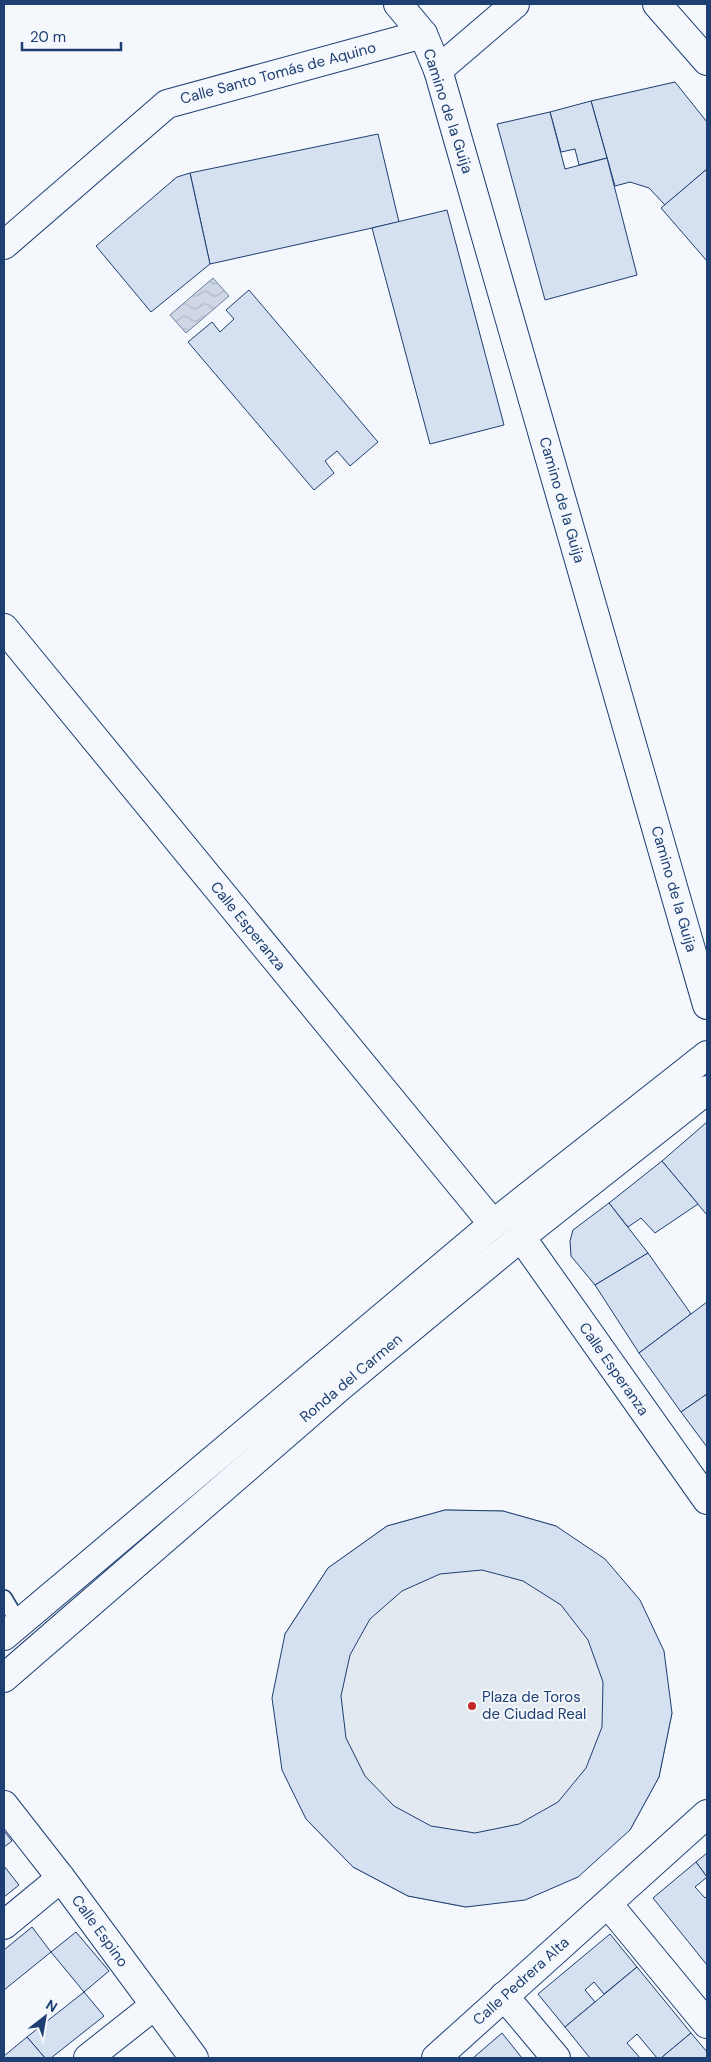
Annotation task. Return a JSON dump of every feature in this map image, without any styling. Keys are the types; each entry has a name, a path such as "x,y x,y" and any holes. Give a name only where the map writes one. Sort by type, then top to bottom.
{"main road":[{"name":"Camino de la Guija","path":"398,4 423,34 438,70 707,1005"},
{"path":"438,70 515,4"},
{"path":"658,4 707,61"},
{"name":"Calle Santo Tomás de Aquino","path":"4,245 168,104 423,34"},
{"name":"Calle Esperanza","path":"4,628 493,1224"},
{"name":"Ronda del Carmen","path":"12,1629 493,1224 707,1055"},
{"name":"Ronda del Carmen","path":"4,1678 341,1386 521,1237 707,1090"},
{"name":"Calle Esperanza","path":"521,1237 707,1500"},
{"name":"Calle Espino","path":"4,1805 61,1878 194,2058"},
{"name":"Calle Pedrera Alta","path":"436,2058 707,1814"},
{"path":"4,1925 61,1878"},
{"path":"608,1904 707,2024"},
{"path":"504,1996 556,2058"},
{"path":"88,2058 155,2005"}],"lane":[{"path":"4,1598 12,1629"}],"shaded area":[{"name":"Plaza de Toros de Ciudad Real","path":"445,1510 503,1511 556,1526 672,1713 659,1777 630,1830 466,1907 408,1896 353,1867 306,1819 285,1634 328,1568 387,1526"}],"water":[{"path":"213,278 229,296 186,333 170,315"}],"building":[{"path":"675,82 707,122 707,169 665,205 649,188 630,182 615,186 591,101"},
{"path":"591,101 607,158 579,165 575,149 561,152 550,112"},
{"path":"550,112 565,169 607,158 637,275 545,300 497,124"},
{"path":"378,134 399,222 210,264 190,173"},
{"path":"707,169 707,261 661,208"},
{"path":"190,173 210,264 151,312 96,246 177,177"},
{"path":"447,210 504,425 430,444 372,228"},
{"path":"249,290 378,442 350,466 337,451 325,461 334,473 314,490 188,342 212,322 220,332 234,319 226,310"},
{"path":"707,1122 707,1215 662,1161"},
{"path":"662,1161 698,1204 655,1233 641,1218 628,1227 609,1203"},
{"path":"609,1203 648,1253 595,1285 571,1256 570,1241 573,1230"},
{"path":"648,1253 691,1314 639,1353 595,1285"},
{"path":"707,1302 707,1394 681,1412 639,1353"},
{"path":"707,1394 707,1447 681,1412"},
{"path":"445,1510 503,1511 556,1526 605,1559 640,1600 664,1651 672,1713 659,1777 630,1830 578,1877 525,1900 466,1907 408,1896 353,1867 306,1819 282,1770 272,1698 285,1634 328,1568 387,1526","holes":["482,1570 523,1581 561,1605 588,1640 603,1682 602,1727 586,1768 558,1802 519,1824 475,1833 431,1826 394,1806 365,1776 346,1738 341,1696 350,1655 370,1619 402,1591 440,1574"]},
{"path":"4,1831 12,1841 4,1847"},
{"path":"707,1853 707,1877 696,1862"},
{"path":"696,1862 707,1877 695,1887 705,1898 707,1896 707,1965 653,1898"},
{"path":"4,1866 19,1885 4,1897"},
{"path":"32,1927 51,1952 4,1990 4,1950"},
{"path":"76,1932 109,1971 84,1992 51,1952"},
{"path":"610,1934 637,1967 604,1994 594,1982 585,1990 595,2002 565,2027 538,1994"},
{"path":"637,1967 691,2033 661,2058 657,2058 637,2034 627,2043 640,2058 590,2058 565,2027"},
{"path":"84,1992 104,2016 51,2058 45,2058 27,2037"},
{"path":"502,2033 522,2058 473,2058"},
{"path":"691,2033 707,2052 707,2058 661,2058"},
{"path":"27,2037 45,2058 4,2058 4,2056"}],"place":[{"name":"Plaza de Toros de Ciudad Real","path":"472,1706"}]}
